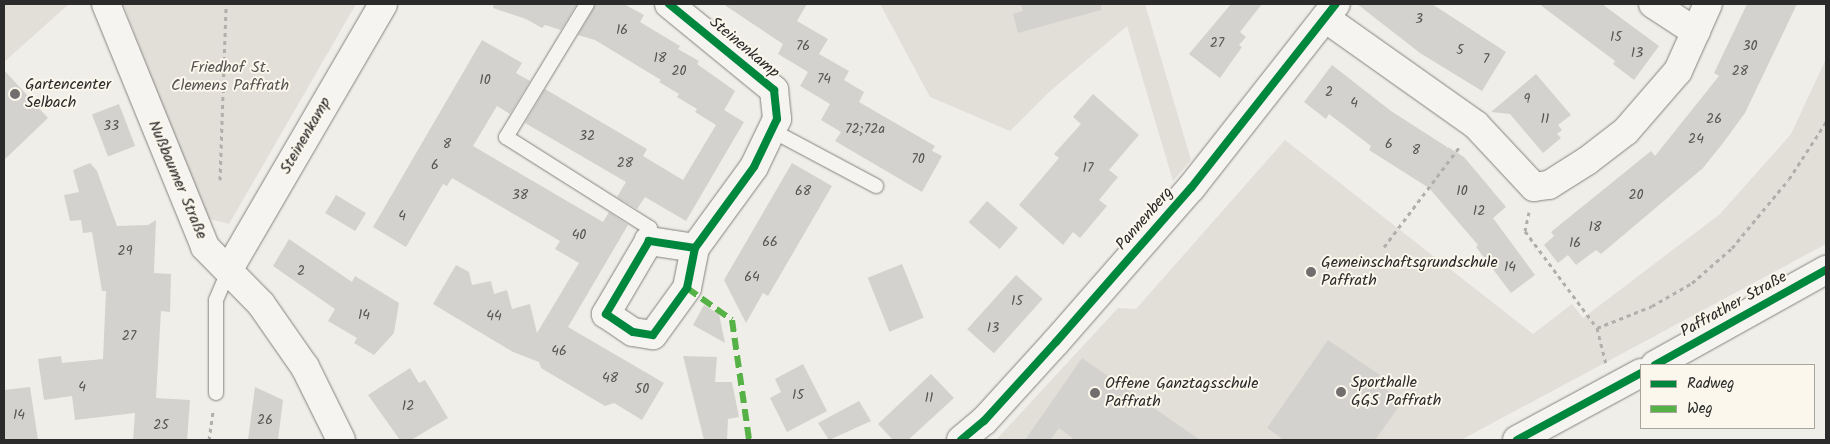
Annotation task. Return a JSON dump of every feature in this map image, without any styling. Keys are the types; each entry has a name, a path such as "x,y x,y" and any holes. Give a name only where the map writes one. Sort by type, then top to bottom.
{"street":[{"name":"Nußbaumer Straße","path":"106,4 205,247 229,268 261,304 305,367 341,440"},
{"name":"Steinenkamp","path":"229,268 382,4"},
{"name":"Steinenkamp","path":"649,241 606,314 633,332 653,335 668,318 687,288 695,248 754,167 774,131 778,119 774,90 671,4"},
{"path":"1653,4 1696,32"},
{"path":"1330,11 1476,125 1534,187 1549,186 1626,131 1678,72 1708,4"},
{"name":"Pannenberg","path":"961,440 984,421 1191,188 1330,11"},
{"path":"649,241 695,248"},
{"name":"Paffrather Straße","path":"1657,364 1826,270"},
{"path":"1517,440 1630,379"}],"lane":[{"path":"587,4 506,137 650,228 649,241"},
{"path":"774,131 876,186"},
{"path":"216,393 216,300 229,268"}],"path":[{"path":"220,180 226,4"},
{"path":"1597,328 1652,306 1692,283 1725,254 1789,179 1826,122"},
{"path":"1384,247 1476,125"},
{"path":"1534,187 1525,231 1597,328 1603,359 1630,379"},
{"path":"209,440 216,393"}],"shaded area":[{"path":"4,4 69,4 4,62"},
{"name":"Friedhof St. Clemens Paffrath","path":"123,4 356,4 229,224 206,218"},
{"path":"880,4 1145,4 1191,160 1173,181 1127,26 1048,93 1010,131 930,97"},
{"name":"Gemeinschaftsgrundschule Paffrath","path":"1826,59 1826,244 1461,440 996,440 1118,308 1136,309 1285,140 1533,334 1572,304 1583,318 1720,214 1791,134"}],"building":[{"path":"494,4 577,4 561,30 545,25 542,28 526,19 493,8"},
{"path":"596,4 624,4 644,15 640,22 680,46 678,49 699,61 697,64 735,91 724,110 744,122 686,221 645,197 637,209 617,197 626,182 525,123 545,89 647,149 643,156 683,180 716,125 695,112 697,109 677,97 679,94 659,82 661,80 595,40 578,35"},
{"path":"723,4 807,4 797,21 828,39 819,54 849,71 844,80 864,92 859,102 935,146 932,151 942,156 922,192 835,141 841,132 821,120 830,104 800,86 808,72 778,54 783,44"},
{"path":"1021,4 1101,4 1101,10 1018,33 1013,14 1023,11"},
{"path":"1231,4 1262,4 1240,32 1246,37 1239,45 1242,47 1220,78 1189,54"},
{"path":"1357,4 1432,4 1506,52 1482,91 1420,53"},
{"path":"1539,4 1602,4 1659,46 1634,80 1613,64 1615,61"},
{"path":"1747,4 1797,4 1745,113 1703,168 1601,254 1596,250 1576,265 1568,255 1558,263 1544,245 1554,236 1551,232 1651,151 1655,156 1719,76 1714,73"},
{"path":"482,40 522,63 516,73 530,81 510,114 497,106 473,146 603,222 609,212 628,225 568,327 664,383 642,420 614,403 605,406 541,368 539,362 513,352 433,304 456,265 469,272 472,285 491,281 494,294 507,290 512,309 530,304 537,333 579,263 555,249 560,241 452,178 447,186 443,184 406,247 373,227"},
{"path":"1332,65 1391,111 1447,147 1446,149 1448,147 1464,157 1506,207 1493,218 1535,275 1511,293 1476,247 1478,245 1429,188 1369,150 1371,146 1329,114 1326,119 1304,102"},
{"name":"Gartencenter Selbach","path":"4,70 48,118 4,160"},
{"path":"1536,74 1571,115 1558,125 1562,130 1557,134 1561,138 1543,153 1510,114 1491,112"},
{"path":"1093,94 1139,135 1109,170 1118,177 1099,200 1107,206 1080,238 1073,232 1063,245 1019,205 1059,158 1054,154 1081,124 1073,117"},
{"path":"119,104 135,146 108,156 92,114"},
{"path":"90,163 97,171 117,226 148,225 156,220 154,273 171,274 170,312 161,311 156,398 190,400 187,440 133,440 135,413 75,420 72,396 44,400 38,359 61,356 62,363 103,359 106,291 102,291 92,232 83,233 81,220 70,221 64,195 79,192 73,170"},
{"path":"792,163 832,186 768,296 763,293 746,323 724,280"},
{"path":"336,195 366,213 355,231 325,213"},
{"path":"987,201 1018,228 1000,249 969,222"},
{"path":"289,239 352,282 355,276 399,303 394,333 374,355 354,343 357,338 328,321 335,309 273,266"},
{"path":"902,264 924,318 889,332 868,278"},
{"path":"1016,275 1043,299 994,353 967,329"},
{"path":"704,305 719,314 725,343 693,325"},
{"name":"Sporthalle GGS Paffrath","path":"1328,340 1380,375 1375,382 1403,401 1375,440 1284,440 1267,428"},
{"path":"683,356 717,357 715,382 732,382 739,417 728,419 727,440 704,440"},
{"name":"Offene Ganztagsschule Paffrath","path":"1082,358 1200,440 1075,440 1059,428 1050,440 1025,440"},
{"path":"803,364 827,411 787,432 770,398 781,392 775,379"},
{"path":"410,368 419,383 425,380 448,418 411,440 400,440 368,395"},
{"path":"931,374 954,398 908,440 893,440 878,424"},
{"path":"30,387 38,440 4,440 4,390"},
{"path":"255,387 283,400 278,440 248,440"},
{"path":"859,401 871,421 829,440 818,423"}],"marked path":[{"path":"687,288 732,320 749,440"}],"cycle path":[{"path":"669,4 774,90 777,119 754,167 695,248 649,241 606,314 633,332 653,335 687,288 695,248"},
{"path":"961,440 984,421 1191,188 1336,4"},
{"path":"1657,364 1826,270"},
{"path":"1517,440 1640,374"}],"place":[{"name":"Gartencenter Selbach","path":"15,94"},
{"name":"Gemeinschaftsgrundschule Paffrath","path":"1311,272"},
{"name":"Sporthalle GGS Paffrath","path":"1341,392"},
{"name":"Offene Ganztagsschule Paffrath","path":"1095,393"}]}
